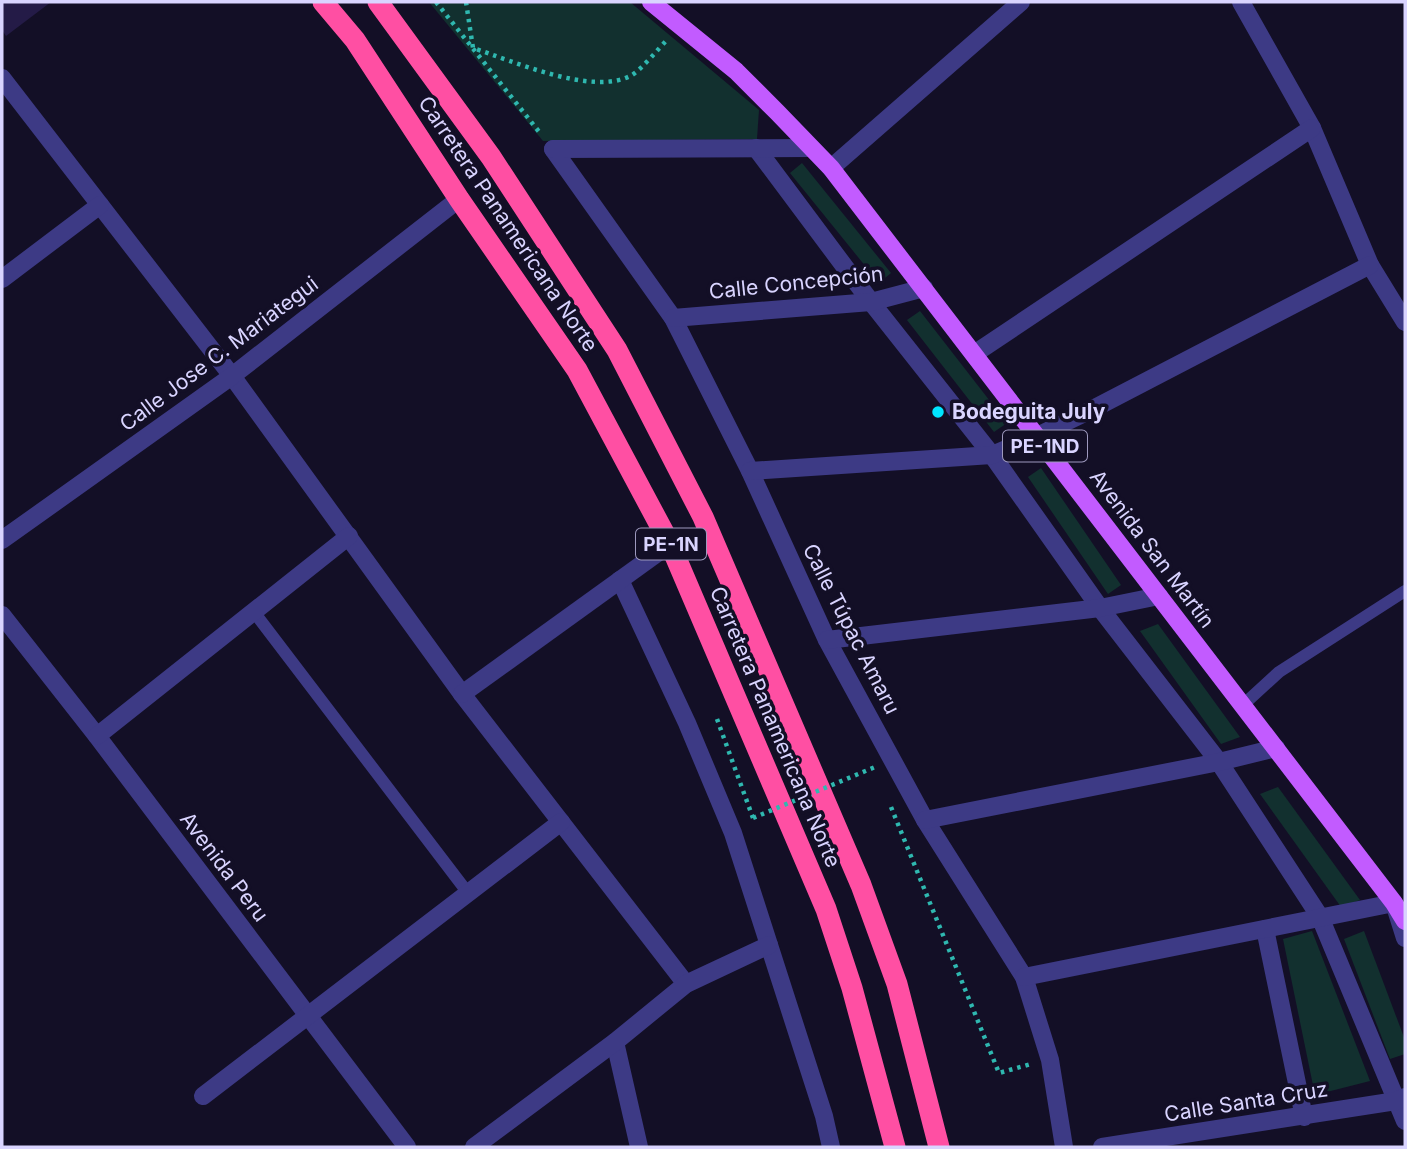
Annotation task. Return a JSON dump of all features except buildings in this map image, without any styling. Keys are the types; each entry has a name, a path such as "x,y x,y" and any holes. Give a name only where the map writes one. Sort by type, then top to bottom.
{"highway":[{"name":"Carretera Panamericana Norte","path":"323,2 355,40 459,199 577,370 670,544 826,909 852,988 895,1147"},
{"name":"Carretera Panamericana Norte","path":"378,2 491,157 617,350 703,517 861,885 897,984 939,1147"}],"main road":[{"name":"Avenida San Martín","path":"652,2 675,32 736,71 831,168 1276,748 1405,921"}],"street":[{"path":"831,168 1021,2"},
{"path":"1241,2 1312,128 1370,265 1405,322"},
{"path":"2,78 232,376 463,694 686,984"},
{"path":"974,354 1312,128"},
{"path":"548,143 811,148"},
{"name":"Calle Túpac Amaru","path":"548,143 673,318 750,471 827,640 925,820 1024,977 1050,1060 1064,1147"},
{"path":"756,148 871,302 992,455 1100,608 1219,762 1320,917 1401,1099 1405,1121"},
{"name":"Calle Jose C. Mariategui","path":"2,540 232,376 459,199"},
{"path":"2,279 100,205"},
{"path":"750,471 992,455 1089,411 1370,265"},
{"name":"Calle Concepción","path":"673,318 871,302 924,288"},
{"path":"97,736 349,536"},
{"path":"463,694 670,544"},
{"path":"620,580 687,723 733,833 824,1116 831,1147"},
{"path":"827,640 1100,608 1159,596"},
{"name":"Avenida Peru","path":"2,615 97,736 407,1147"},
{"path":"925,820 1219,762 1276,748"},
{"path":"203,1096 561,822"},
{"path":"1024,977 1394,903 1405,938"},
{"path":"1265,929 1304,1116"},
{"path":"474,1147 615,1042 686,984 769,945"},
{"path":"615,1042 639,1147"},
{"name":"Calle Santa Cruz","path":"1102,1147 1401,1099"}],"lane":[{"path":"1243,705 1279,672 1405,591"},
{"path":"254,612 468,893"}],"path":[{"path":"436,2 548,143"},
{"path":"466,2 472,48"},
{"path":"660,32 675,32"},
{"path":"472,48 579,81 603,82 634,74 675,32"},
{"path":"753,818 875,767"},
{"path":"890,805 999,1073 1050,1060"}],"green space":[{"path":"429,2 630,2 759,110 757,139 543,141"},
{"path":"802,163 891,273 879,283 790,173"},
{"path":"920,311 1007,423 994,432 907,320"},
{"path":"1041,468 1121,585 1108,594 1028,477"},
{"path":"1158,624 1240,737 1221,744 1140,631"},
{"path":"1278,787 1360,900 1341,907 1260,794"},
{"path":"1312,931 1370,1081 1315,1095 1283,939"},
{"path":"1364,931 1405,1040 1405,1054 1390,1059 1344,939"}],"place":[{"name":"Bodeguita July","path":"938,412"}]}
